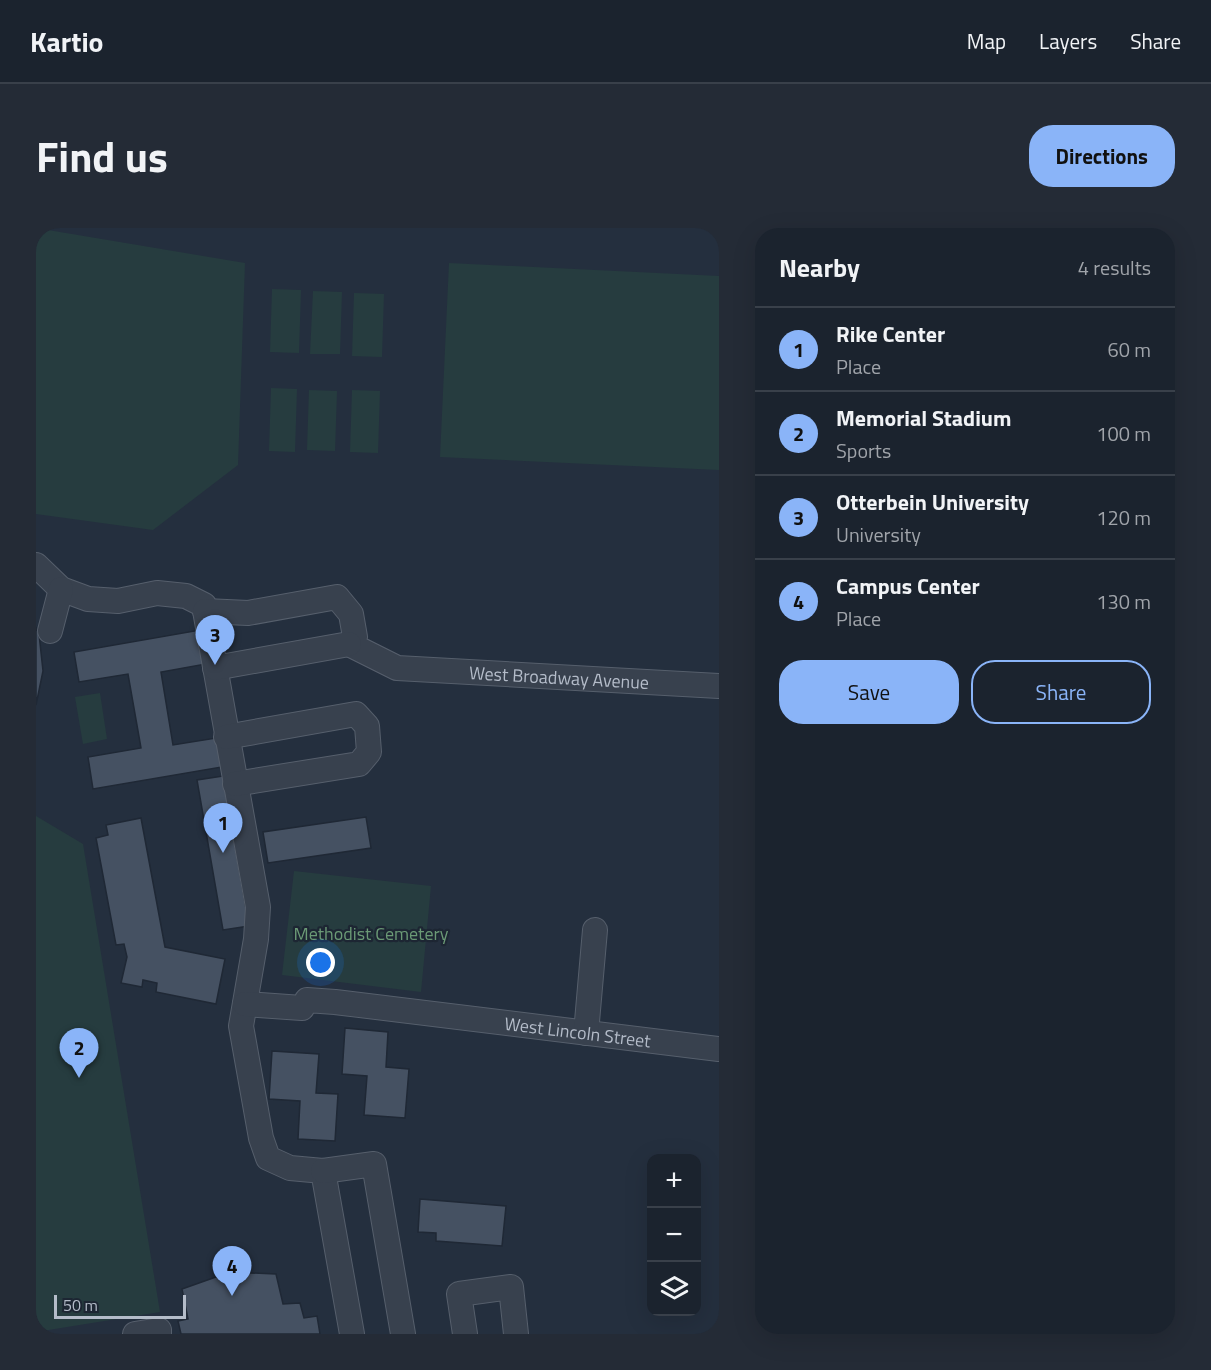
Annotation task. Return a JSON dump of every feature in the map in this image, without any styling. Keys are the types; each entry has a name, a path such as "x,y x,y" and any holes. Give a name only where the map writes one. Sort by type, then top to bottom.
{"street":[{"path":"36,565 61,589 88,599 118,601 157,593 186,596 204,604 258,907 241,1026 261,1138 268,1158 290,1168 323,1171 374,1164 403,1334"},
{"path":"50,631 61,589"},
{"path":"205,611 248,613 337,597 351,614 355,637 349,644 215,668"},
{"name":"West Broadway Avenue","path":"349,644 397,668 719,686"},
{"path":"226,737 356,714 367,726 369,752 359,764 235,784"},
{"path":"586,1033 595,930"},
{"name":"West Lincoln Street","path":"245,1004 302,1008 307,1000 435,1013 719,1049"},
{"path":"323,1171 352,1334"},
{"path":"465,1334 459,1294 511,1287 516,1334"},
{"path":"135,1334 159,1330 159,1334"}],"green space":[{"path":"36,228 245,263 238,465 153,530 36,514"},
{"path":"449,263 719,276 719,470 440,457"},
{"path":"272,289 301,290 299,353 270,352"},
{"path":"313,291 342,292 340,354 310,354"},
{"path":"354,293 384,294 382,357 352,356"},
{"path":"271,388 297,389 295,452 269,451"},
{"path":"309,390 337,391 335,451 307,450"},
{"path":"352,390 380,391 378,453 350,452"},
{"path":"100,693 107,739 83,744 75,697"},
{"path":"36,816 83,844 160,1312 36,1332"},
{"name":"Methodist Cemetery","path":"294,871 431,886 421,992 282,975"}],"building":[{"path":"36,627 39,634 43,671 36,705"},
{"path":"200,630 206,664 161,672 173,745 216,738 222,767 93,789 88,757 141,748 128,674 79,682 74,652"},
{"path":"223,776 249,926 223,930 197,780"},
{"path":"366,817 371,848 268,863 263,832"},
{"path":"141,818 165,947 225,959 216,1004 156,992 157,983 143,980 142,987 121,983 127,957 124,944 116,945 96,838 108,835 106,825"},
{"path":"345,1028 388,1032 386,1067 409,1069 405,1118 364,1115 367,1076 342,1074"},
{"path":"272,1051 319,1054 316,1093 338,1094 335,1141 298,1139 300,1101 269,1099"},
{"path":"420,1199 506,1206 502,1246 436,1241 436,1233 418,1232"},
{"path":"230,1272 276,1274 283,1304 300,1303 304,1318 317,1316 320,1334 181,1334 178,1321 188,1319 182,1289"}],"place":[{"name":"Otterbein University","path":"215,665"},
{"name":"Rike Center","path":"223,853"},
{"name":"Memorial Stadium","path":"79,1078"},
{"name":"Campus Center","path":"232,1296"}]}
